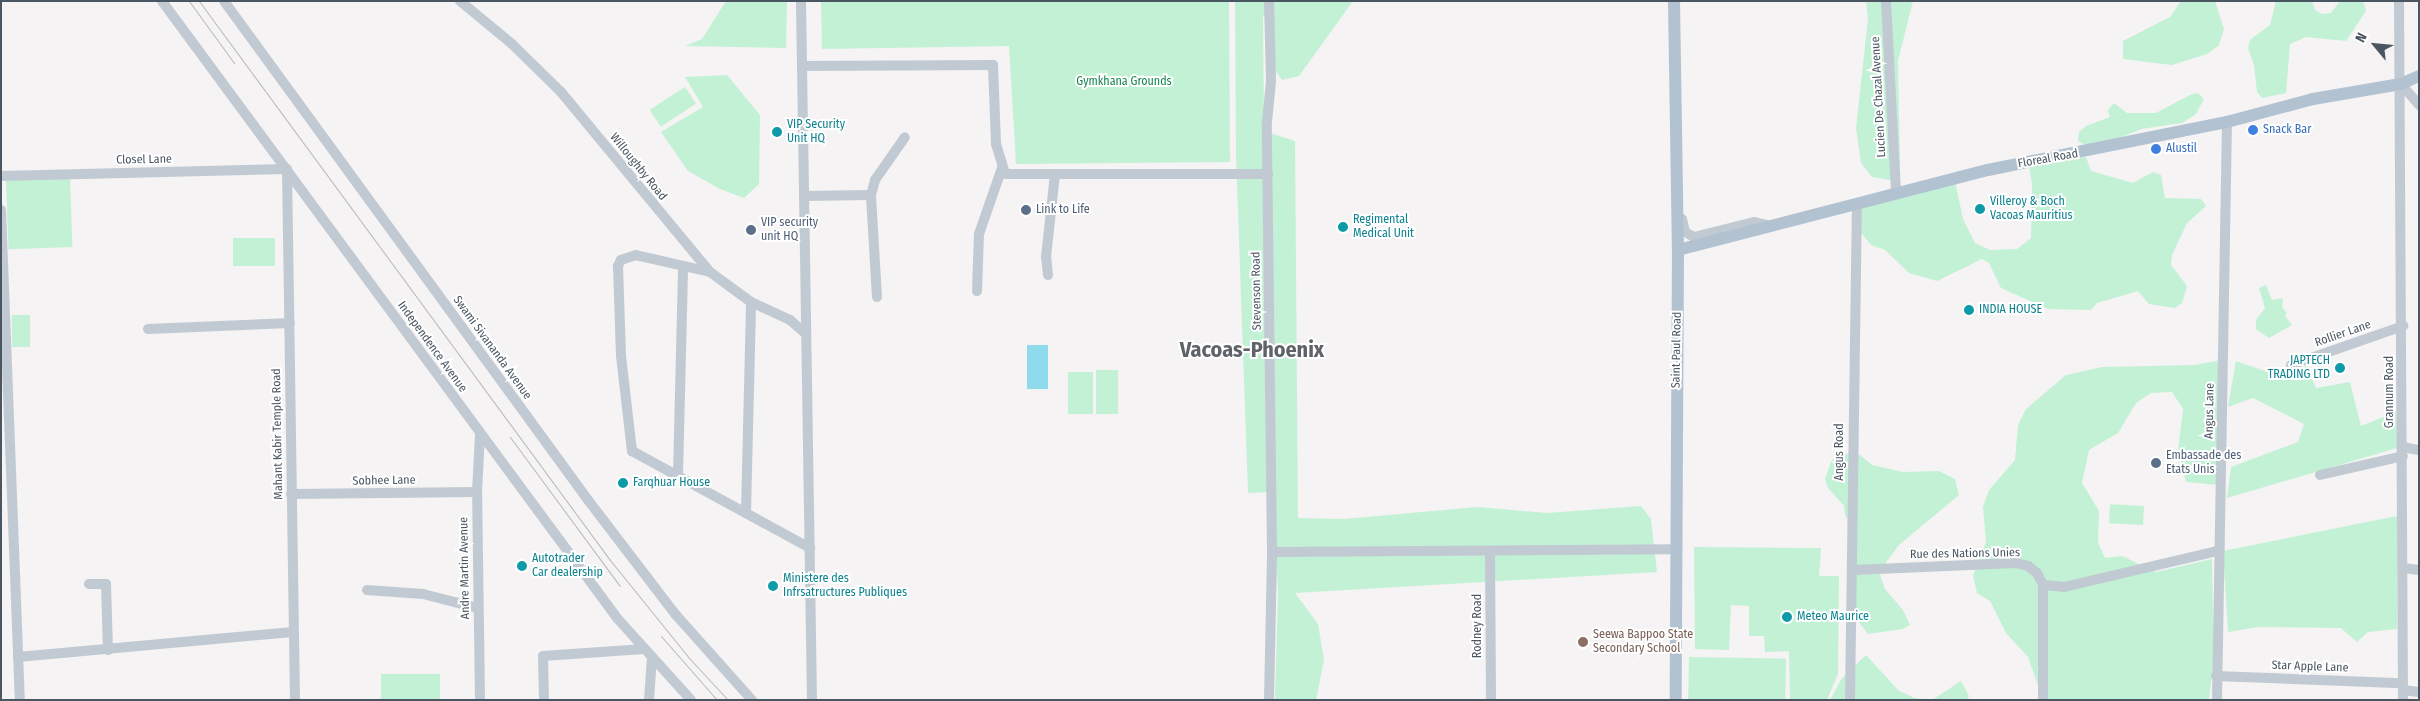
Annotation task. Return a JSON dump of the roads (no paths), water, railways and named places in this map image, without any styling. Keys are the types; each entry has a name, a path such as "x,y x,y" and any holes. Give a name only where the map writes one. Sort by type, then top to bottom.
{"main road":[{"name":"Saint Paul Road","path":"1674,1 1678,250 1674,549 1676,700"},
{"name":"Floreal Road","path":"1678,250 1856,205 1896,192 2227,122 2312,99 2401,84 2419,76"}],"street":[{"name":"Independence Avenue","path":"162,1 287,169 480,435 617,618 691,700"},
{"name":"Swami Sivananda Avenue","path":"224,1 588,500 676,616 752,700"},
{"name":"Willoughby Road","path":"460,1 512,44 561,92 710,272 751,302 790,320 806,334"},
{"path":"801,1 804,307 812,700"},
{"name":"Stevenson Road","path":"1269,1 1268,174 1272,552 1269,700"},
{"name":"Lucien De Chazal Avenue","path":"1886,1 1896,192"},
{"name":"Grannum Road","path":"2399,1 2403,326 2403,691"},
{"path":"802,66 993,65 996,144 1005,174 1268,174"},
{"path":"2401,84 2419,105"},
{"name":"Angus Lane","path":"2217,700 2217,551 2221,507 2227,122"},
{"path":"877,297 871,195 874,180 905,137"},
{"path":"977,291 979,234 1002,168"},
{"name":"Closel Lane","path":"1,176 287,169"},
{"name":"Mahant Kabir Temple Road","path":"287,169 295,700"},
{"path":"1048,275 1046,257 1055,174"},
{"path":"1677,174 1682,186 1682,226 1688,235 1699,237 1754,222 1772,226"},
{"path":"804,196 871,195"},
{"name":"Angus Road","path":"1850,700 1854,570 1856,205"},
{"path":"1,210 20,700"},
{"path":"710,272 636,255 621,260 616,272 632,451 746,511 810,548"},
{"path":"678,475 683,267"},
{"path":"746,511 751,302"},
{"path":"770,312 789,315 804,307"},
{"path":"148,329 290,323"},
{"name":"Rollier Lane","path":"2291,365 2403,326"},
{"name":"Andre Martin Avenue","path":"480,435 477,492 480,700"},
{"path":"2320,475 2403,451 2419,450"},
{"name":"Sobhee Lane","path":"292,494 477,492"},
{"path":"1,520 12,519"},
{"path":"1272,552 1490,553 1674,549"},
{"path":"2043,700 2043,585 2064,587 2217,551"},
{"name":"Rodney Road","path":"1490,553 1491,700"},
{"name":"Rue des Nations Unies","path":"1854,570 2016,563 2028,566 2037,573 2043,585"},
{"path":"2403,568 2419,570"},
{"path":"89,584 106,584 108,650"},
{"path":"367,590 423,594 478,608"},
{"path":"18,657 293,632"},
{"path":"544,700 543,656 648,653 649,700"},
{"name":"Star Apple Lane","path":"2216,676 2419,692"}],"water":[{"path":"1027,345 1048,345 1048,389 1027,389"}],"tram line":[{"path":"189,1 234,63"},
{"path":"199,1 610,560 689,658 728,700"},
{"path":"510,437 620,586"},
{"path":"661,636 717,700"}],"place":[{"name":"Snack Bar","path":"2253,130"},
{"name":"VIP Security Unit HQ","path":"777,132"},
{"name":"Alustil","path":"2156,149"},
{"name":"Villeroy & Boch Vacoas Mauritius","path":"1980,209"},
{"name":"Link to Life","path":"1026,210"},
{"name":"Regimental Medical Unit","path":"1343,227"},
{"name":"VIP security unit HQ","path":"751,230"},
{"name":"INDIA HOUSE","path":"1969,310"},
{"name":"JAPTECH TRADING LTD","path":"2340,368"},
{"name":"Embassade des Etats Unis","path":"2156,463"},
{"name":"Farqhuar House","path":"623,483"},
{"name":"Autotrader Car dealership","path":"522,566"},
{"name":"Ministere des Infrsatructures Publiques","path":"773,586"},
{"name":"Meteo Maurice","path":"1787,617"},
{"name":"Seewa Bappoo State Secondary School","path":"1583,642"}],"district":[{"name":"Vacoas-Phoenix","path":"1252,350"}],"park label":[{"name":"Gymkhana Grounds","path":"1124,82"}]}
